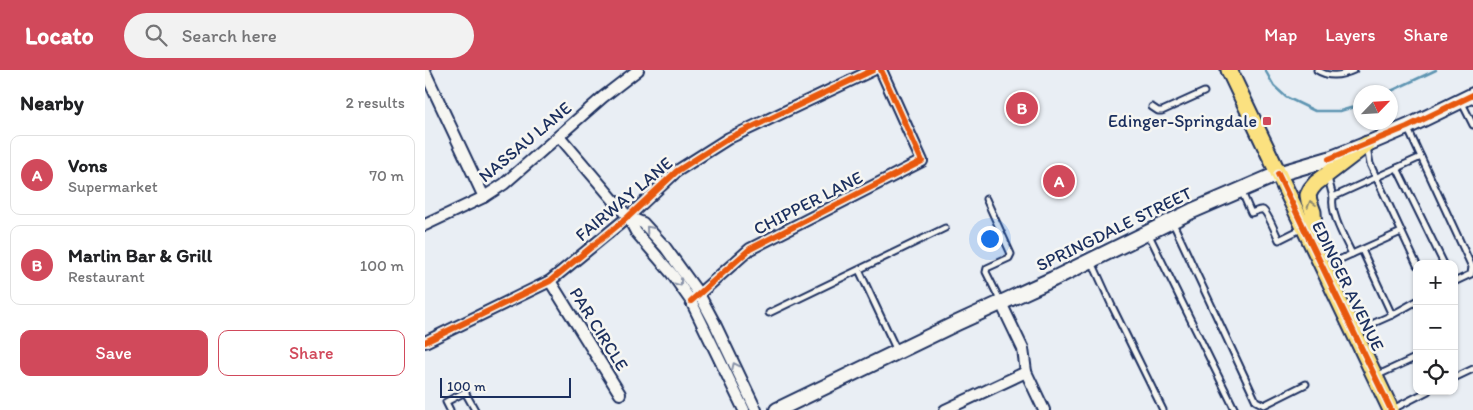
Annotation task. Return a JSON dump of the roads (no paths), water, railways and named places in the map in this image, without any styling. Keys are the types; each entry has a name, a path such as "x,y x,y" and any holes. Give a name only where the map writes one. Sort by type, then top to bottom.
{"main road":[{"name":"EDINGER AVENUE","path":"1229,70 1391,410"},
{"name":"SPRINGDALE STREET","path":"777,410 1192,211 1278,174 1329,159 1367,144 1467,98"},
{"path":"1315,252 1313,212 1308,195 1316,183 1367,144"}],"street":[{"name":"NASSAU LANE","path":"425,225 484,197 504,184 638,70"},
{"name":"FAIRWAY LANE","path":"425,342 550,281 628,217 677,171 729,138 873,70"},
{"name":"CHIPPER LANE","path":"695,297 750,250 922,161 881,70"},
{"path":"425,72 484,197"},
{"path":"559,136 628,217 636,232 695,297 714,322 756,410"},
{"name":"PAR CIRCLE","path":"550,281 620,394"},
{"path":"695,297 744,410"},
{"path":"1001,303 1023,349 1026,372 1044,410"},
{"path":"945,410 1026,372"}],"lane":[{"path":"1317,70 1330,76 1341,75 1354,70"},
{"path":"1152,107 1162,111 1204,92"},
{"path":"1467,98 1473,125"},
{"path":"1407,127 1472,267 1471,274 1458,280"},
{"path":"1367,144 1370,164 1415,260"},
{"path":"1333,197 1421,156"},
{"path":"1397,168 1442,260"},
{"path":"1327,175 1339,226 1352,254"},
{"path":"1241,190 1251,213 1262,210 1266,213 1279,240 1304,228"},
{"path":"986,199 1011,254 1009,258 987,268 986,272 1001,303"},
{"path":"1171,221 1256,401 1264,405 1306,384"},
{"path":"769,314 945,228"},
{"path":"1148,232 1235,410"},
{"path":"1323,267 1401,232"},
{"path":"1362,250 1392,315"},
{"path":"1092,260 1112,306 1163,410"},
{"path":"859,270 898,352"},
{"path":"1354,332 1413,303"},
{"path":"1375,376 1413,359"},
{"path":"1458,376 1473,369"},
{"path":"450,410 446,402 465,392 475,410"},
{"path":"1391,410 1420,395"}],"waterway":[{"path":"1265,70 1274,86 1286,97 1315,111 1340,111 1353,107"},
{"path":"1398,88 1436,70"}],"place":[{"name":"Marlin Bar & Grill","path":"1022,108"},
{"name":"Edinger-Springdale","path":"1267,121"},
{"name":"Vons","path":"1059,181"}]}
